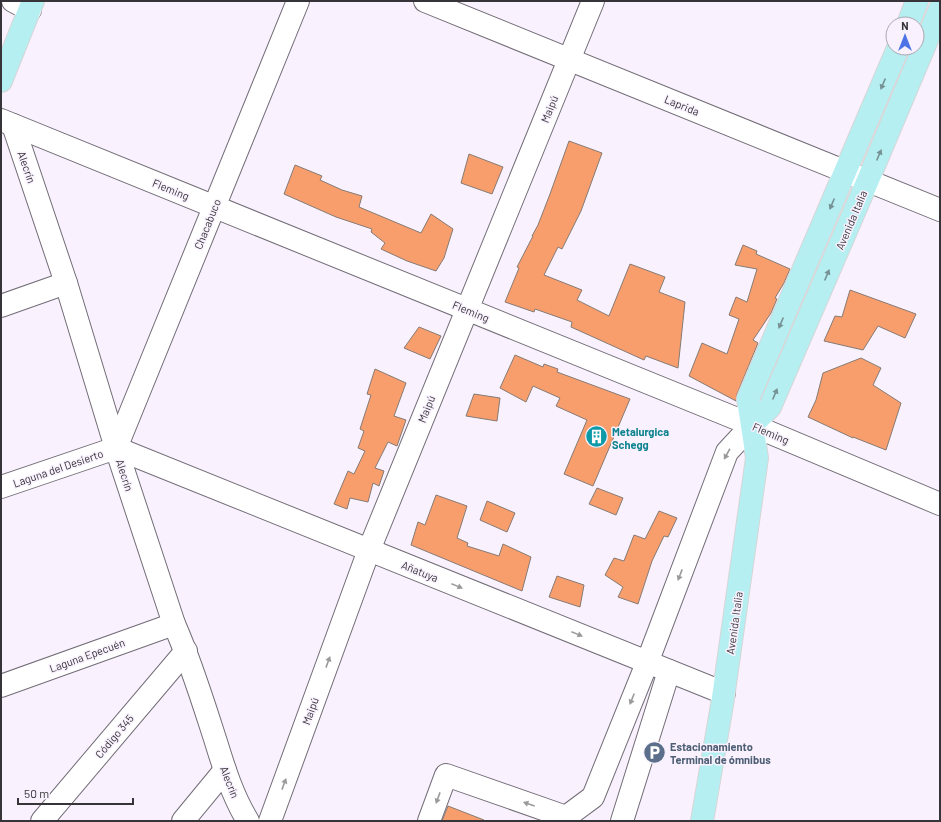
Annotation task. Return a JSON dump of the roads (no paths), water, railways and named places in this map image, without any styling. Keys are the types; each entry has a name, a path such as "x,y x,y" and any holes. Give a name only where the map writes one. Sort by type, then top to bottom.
{"main road":[{"path":"911,16 917,1"},
{"path":"1,81 25,4"},
{"name":"Avenida Italia","path":"752,425 770,407 940,9"},
{"name":"Avenida Italia","path":"702,821 724,693 757,458 748,399 895,56"}],"street":[{"name":"Chacabuco","path":"116,448 298,1"},
{"name":"Laprida","path":"425,1 940,210"},
{"name":"Maipú","path":"270,821 369,550 593,1"},
{"name":"Fleming","path":"7,123 752,425 940,504"},
{"name":"Alecrín","path":"7,123 66,283 116,448 174,624 186,651 225,770 248,821"},
{"path":"1,306 66,283"},
{"name":"Avenida Italia","path":"429,821 446,775 566,817 593,797 647,663 727,452 752,425"},
{"name":"Laguna del Desierto","path":"1,487 116,448"},
{"name":"Añatuya","path":"116,448 724,693"},
{"name":"Laguna Epecuén","path":"3,687 174,624"},
{"name":"Código 345","path":"42,821 186,651"},
{"path":"622,821 669,671"},
{"path":"183,821 225,770"}],"place":[{"name":"Metalurgica Schegg","path":"597,437"},
{"name":"Estacionamiento Terminal de ómnibus","path":"654,752"}]}
